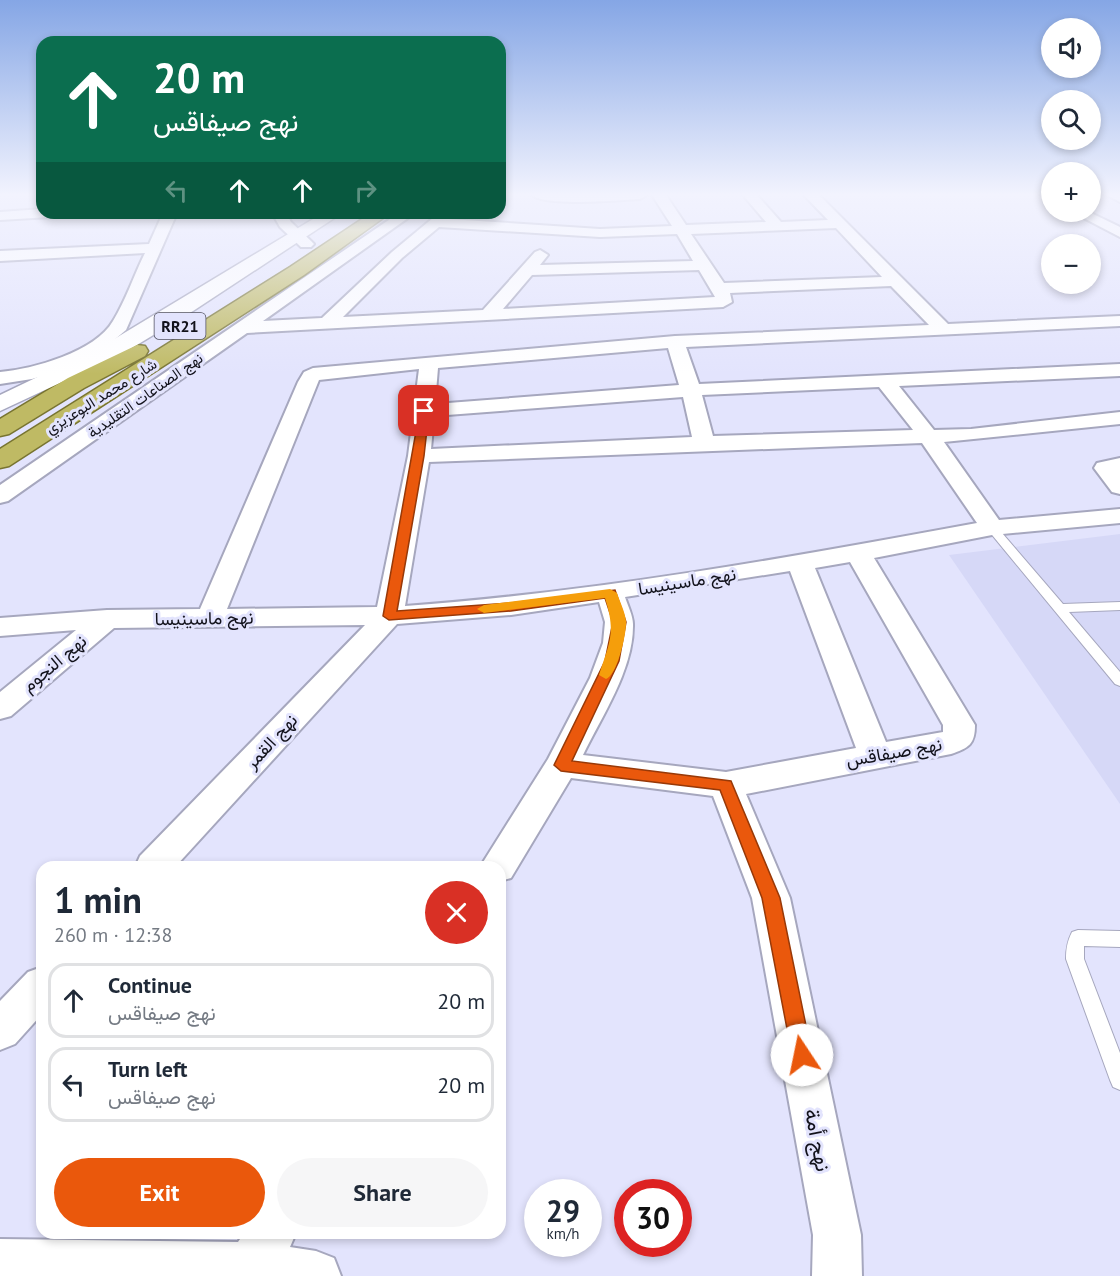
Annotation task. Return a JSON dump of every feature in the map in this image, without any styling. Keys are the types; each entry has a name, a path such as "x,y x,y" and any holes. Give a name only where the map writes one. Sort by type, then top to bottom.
{"highway":[{"name":"شارع محمد البوعزيزي","path":"0,429 76,383 170,333 281,255"},
{"name":"شارع محمد البوعزيزي","path":"0,460 321,255"}],"main road":[{"path":"0,404 114,349 276,255"}],"street":[{"path":"0,256 28,255"},
{"path":"1,379 74,359 108,339 120,326 150,255"},
{"name":"نهج الصناعات التقليدية","path":"0,496 349,255"},
{"path":"326,324 401,255"},
{"path":"488,315 540,255"},
{"path":"242,328 717,303 725,299 698,255"},
{"path":"870,255 944,330"},
{"path":"527,270 704,265"},
{"path":"321,274 376,276"},
{"path":"719,288 895,280"},
{"path":"368,368 374,321"},
{"path":"210,618 311,376 334,370 675,342 1120,321"},
{"path":"675,342 691,390 704,443"},
{"path":"560,352 572,383"},
{"path":"389,616 419,456 429,364"},
{"path":"424,411 572,383 691,390 1120,370"},
{"path":"884,380 929,437 992,528"},
{"path":"419,456 704,443 929,437 1120,418"},
{"path":"1120,465 1105,468 1120,487"},
{"name":"نهج ماسينيسا","path":"0,627 107,619 389,616 511,607 800,563 992,528 1120,516"},
{"name":"نهج صيفاقس","path":"561,765 726,785 951,742 960,738 959,725 858,553"},
{"path":"800,563 875,755"},
{"path":"502,861 561,765 612,661 619,622 610,593"},
{"name":"نهج القمر","path":"159,861 389,616"},
{"name":"نهج النجوم","path":"0,708 107,619"},
{"name":"نهج أمة","path":"726,785 771,898 837,1235 837,1276"},
{"path":"0,1030 36,991"},
{"path":"0,1264 262,1250 316,1276"}],"lane":[{"path":"992,528 1120,681"},
{"path":"1059,608 1120,606"},
{"path":"1120,939 1078,938 1075,946 1075,959 1120,1080"}],"shaded area":[{"path":"1120,534 1120,804 949,555"}],"slow traffic":[{"path":"484,609 610,593 619,622 612,661 606,675"}],"route":[{"path":"424,411 419,456 389,616 511,607 610,593 619,622 612,661 561,765 726,785 771,898 802,1055"}]}
